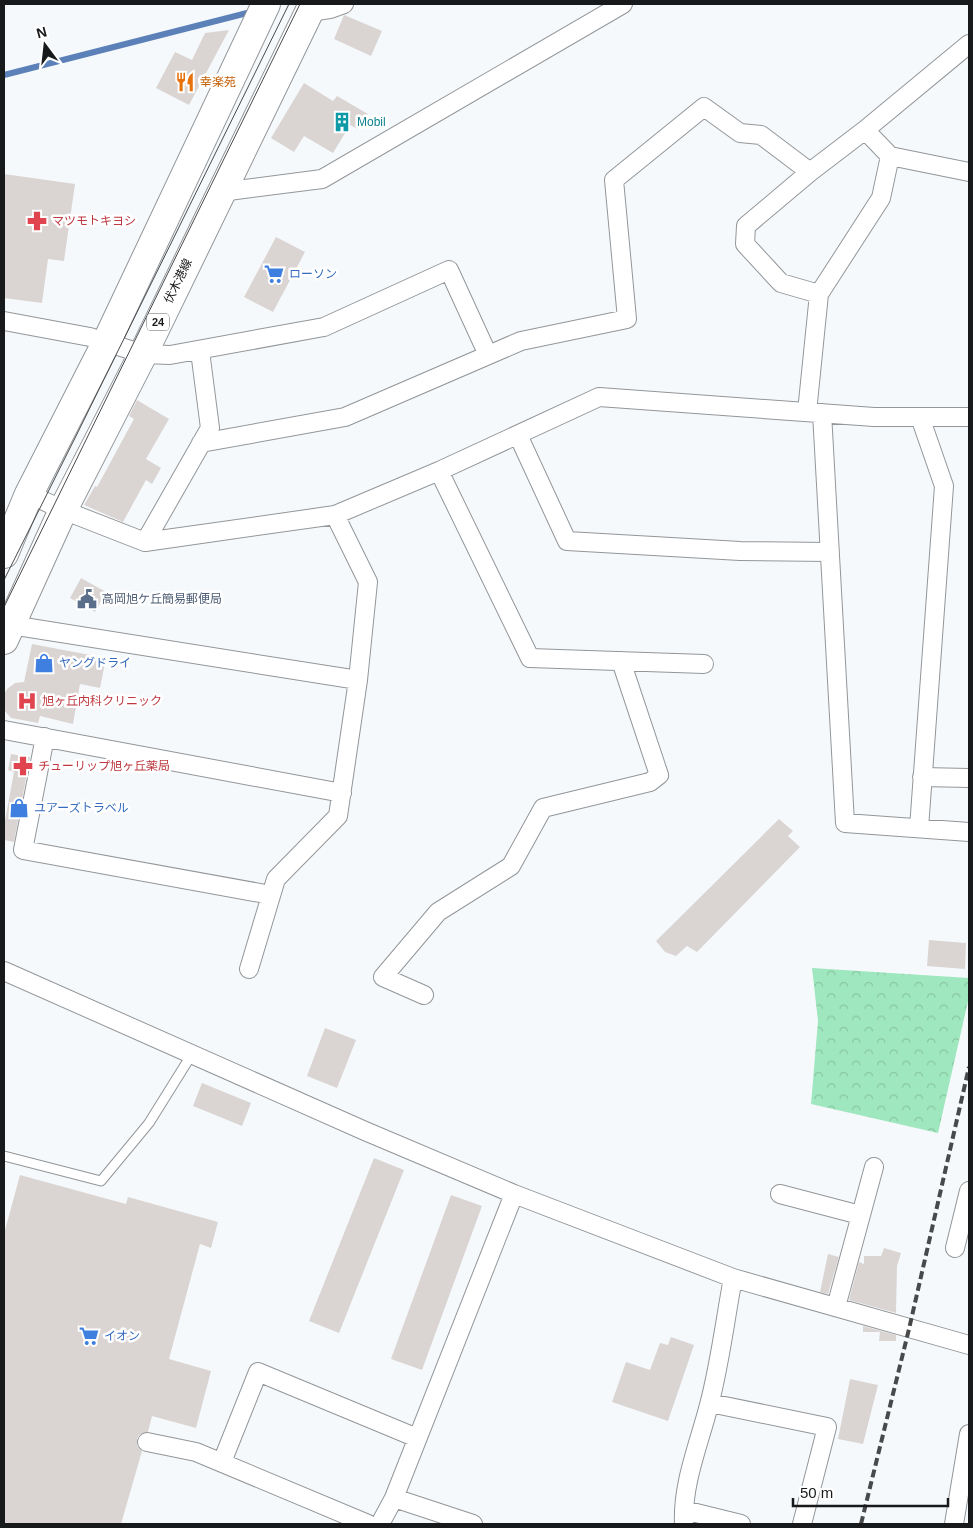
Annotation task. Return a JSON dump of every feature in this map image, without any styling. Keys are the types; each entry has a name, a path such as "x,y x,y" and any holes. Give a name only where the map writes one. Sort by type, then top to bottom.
{"main road":[{"path":"4,554 29,494 106,343 266,4"},
{"name":"伏木港線","path":"8,632 63,510 143,354 311,8"}],"street":[{"path":"311,8 330,9 344,4"},
{"path":"221,192 322,178 623,4"},
{"path":"819,294 781,283 745,244 746,226 969,44"},
{"path":"201,443 345,417 522,341 627,319 614,180 704,107 740,133 761,135 810,172"},
{"path":"865,130 890,156 969,172"},
{"path":"890,156 881,198 819,294 814,413 830,552 845,823 969,832"},
{"path":"4,321 90,337 143,354 170,355 324,327 449,270 488,355"},
{"path":"145,542 210,428 200,351"},
{"path":"29,494 63,510 145,542 335,515 439,471 599,397 874,417 969,417"},
{"path":"919,828 944,486 920,417"},
{"path":"518,435 567,541 740,551 830,552"},
{"path":"439,471 530,658 704,664"},
{"path":"249,969 276,879 338,816 358,680 368,582 335,515"},
{"path":"8,632 358,680"},
{"path":"424,995 383,977 438,912 511,866 543,808 650,782 658,774 621,661"},
{"path":"4,730 342,793"},
{"path":"45,737 23,850 270,895"},
{"path":"922,777 969,778"},
{"path":"4,971 514,1194 733,1278 969,1345"},
{"path":"836,1307 874,1167"},
{"path":"955,1248 969,1191"},
{"path":"380,1524 394,1498 514,1194"},
{"path":"780,1194 860,1215"},
{"path":"733,1278 710,1403 689,1479 684,1517 741,1524"},
{"path":"222,1462 258,1372 418,1438"},
{"path":"710,1403 827,1427 802,1524"},
{"path":"954,1524 969,1434"},
{"path":"147,1442 196,1452 368,1524"},
{"path":"394,1498 473,1524"}],"lane":[{"path":"4,1156 101,1181 149,1122 192,1054"}],"green space":[{"path":"812,968 969,978 969,997 938,1133 811,1104 818,1021"}],"building":[{"path":"344,15 382,31 371,56 334,39"},
{"path":"229,30 189,105 156,88 175,52 192,60 205,33"},
{"path":"304,83 333,101 337,96 368,114 358,129 350,125 333,153 304,136 294,152 271,138"},
{"name":"マツモトキヨシ","path":"4,174 75,184 64,261 48,259 42,303 4,298"},
{"name":"ローソン","path":"276,237 305,252 273,312 244,297"},
{"path":"137,400 169,419 146,459 161,468 152,484 146,480 123,522 84,505 95,486 97,487 134,419 129,416"},
{"path":"81,578 106,592 95,612 70,598"},
{"path":"32,644 106,658 100,688 80,684 73,724 40,716 38,723 11,718 5,711 4,695 7,689 15,683 24,682"},
{"path":"11,754 30,757 14,842 4,840 4,826 14,772 8,770"},
{"path":"779,819 793,831 788,836 800,847 697,952 687,946 676,956 665,952 656,941"},
{"path":"929,940 966,943 965,969 927,966"},
{"path":"325,1028 356,1040 337,1088 307,1076"},
{"path":"202,1083 251,1103 242,1126 193,1106"},
{"path":"374,1158 404,1170 339,1333 309,1321"},
{"name":"イオン","path":"20,1175 126,1204 128,1197 218,1222 211,1248 200,1244 169,1359 211,1371 196,1428 152,1416 148,1432 139,1435 137,1439 137,1446 142,1451 121,1524 4,1524 4,1234"},
{"path":"451,1195 482,1206 422,1370 391,1359"},
{"path":"884,1248 901,1253 897,1266 896,1313 849,1300 859,1262 864,1264 864,1256 881,1256"},
{"path":"828,1254 839,1257 828,1294 820,1292"},
{"path":"863,1326 896,1335 896,1341 879,1341 880,1332 863,1332"},
{"path":"671,1337 694,1345 668,1421 612,1402 626,1362 650,1370 660,1343 668,1345"},
{"path":"850,1379 878,1385 863,1444 838,1439"}],"waterway":[{"path":"4,75 255,11"}],"tram line":[{"path":"4,580 289,4"},
{"path":"4,607 300,4"}],"railway":[{"path":"861,1524 909,1329 969,1067"}],"place":[{"name":"幸楽苑","path":"185,82"},
{"name":"Mobil","path":"342,122"},
{"name":"マツモトキヨシ","path":"37,221"},
{"name":"ローソン","path":"274,274"},
{"name":"高岡旭ケ丘簡易郵便局","path":"87,599"},
{"name":"ヤングドライ","path":"44,663"},
{"name":"旭ヶ丘内科クリニック","path":"27,701"},
{"name":"チューリップ旭ヶ丘薬局","path":"23,766"},
{"name":"ユアーズトラベル","path":"19,808"},
{"name":"イオン","path":"89,1336"}]}
